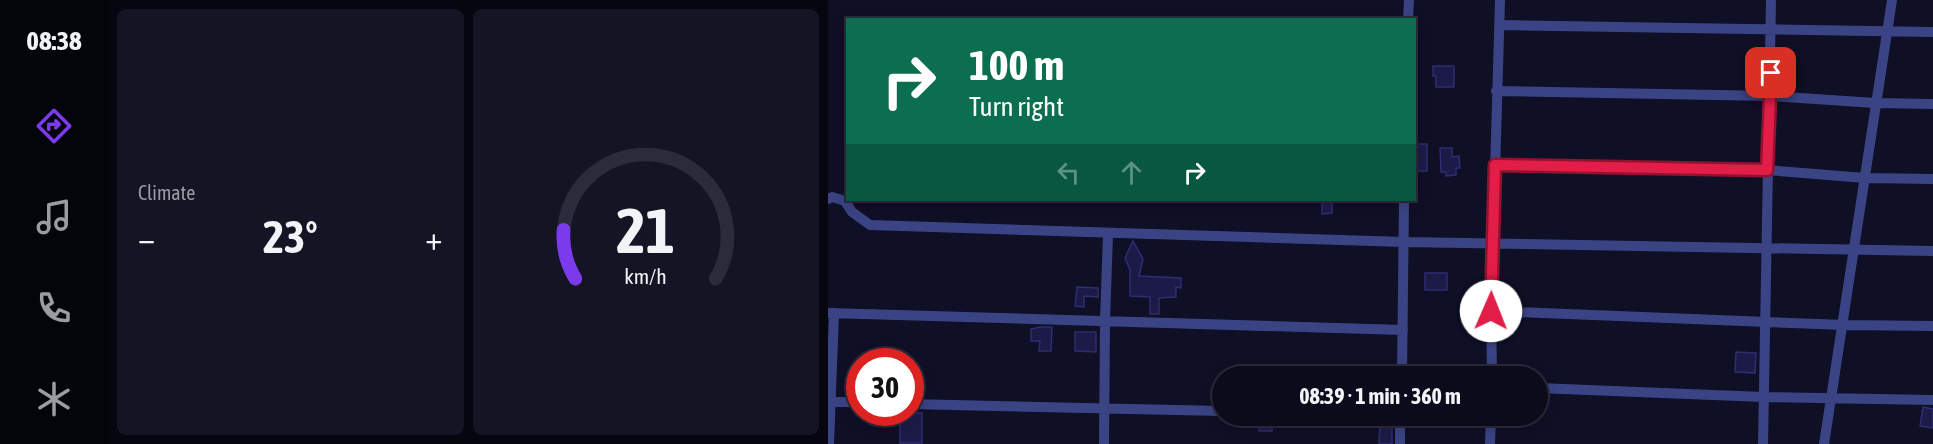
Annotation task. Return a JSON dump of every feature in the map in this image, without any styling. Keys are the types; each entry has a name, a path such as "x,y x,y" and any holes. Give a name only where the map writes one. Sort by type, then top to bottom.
{"street":[{"path":"1408,0 1408,18"},
{"path":"1492,366 1491,311 1500,0"},
{"path":"1763,444 1772,0"},
{"path":"1824,444 1892,0"},
{"path":"1500,25 1933,32"},
{"path":"1496,91 1771,96 1875,103 1933,104"},
{"path":"1495,165 1767,170 1865,178 1933,179"},
{"path":"828,199 832,197 845,201 852,212 870,225 1404,242 1933,251"},
{"path":"1402,366 1404,201"},
{"path":"1104,444 1108,234"},
{"path":"1491,311 1844,325 1933,326"},
{"path":"829,444 831,313 1403,330"},
{"path":"1548,388 1933,400"},
{"path":"829,402 846,402"},
{"path":"924,404 1212,411"},
{"path":"1400,426 1400,444"},
{"path":"1490,444 1491,426"}],"building":[{"path":"1433,66 1454,66 1454,87 1436,87"},
{"path":"1416,144 1427,144 1427,171 1416,171"},
{"path":"1440,148 1452,148 1452,157 1459,156 1460,168 1456,168 1456,175 1446,176 1446,172 1441,172"},
{"path":"1322,201 1332,201 1332,213 1322,214"},
{"path":"1133,241 1143,259 1139,276 1181,278 1181,288 1176,287 1176,297 1159,298 1159,314 1150,314 1150,297 1130,296 1130,270 1125,258"},
{"path":"1425,273 1447,273 1447,290 1425,290"},
{"path":"1077,287 1098,288 1098,297 1084,296 1084,307 1075,306"},
{"path":"1052,327 1051,351 1039,351 1040,341 1031,341 1031,329"},
{"path":"1075,332 1096,332 1096,352 1075,351"},
{"path":"1736,352 1756,353 1755,373 1735,372"},
{"path":"1923,407 1933,409 1933,428 1920,426"},
{"path":"900,426 922,426 922,443 900,443"},
{"path":"1259,426 1272,426 1272,431 1259,431"},
{"path":"1380,426 1392,426 1392,444 1379,444"}],"route":[{"path":"1491,311 1495,165 1767,170 1771,73"}]}
